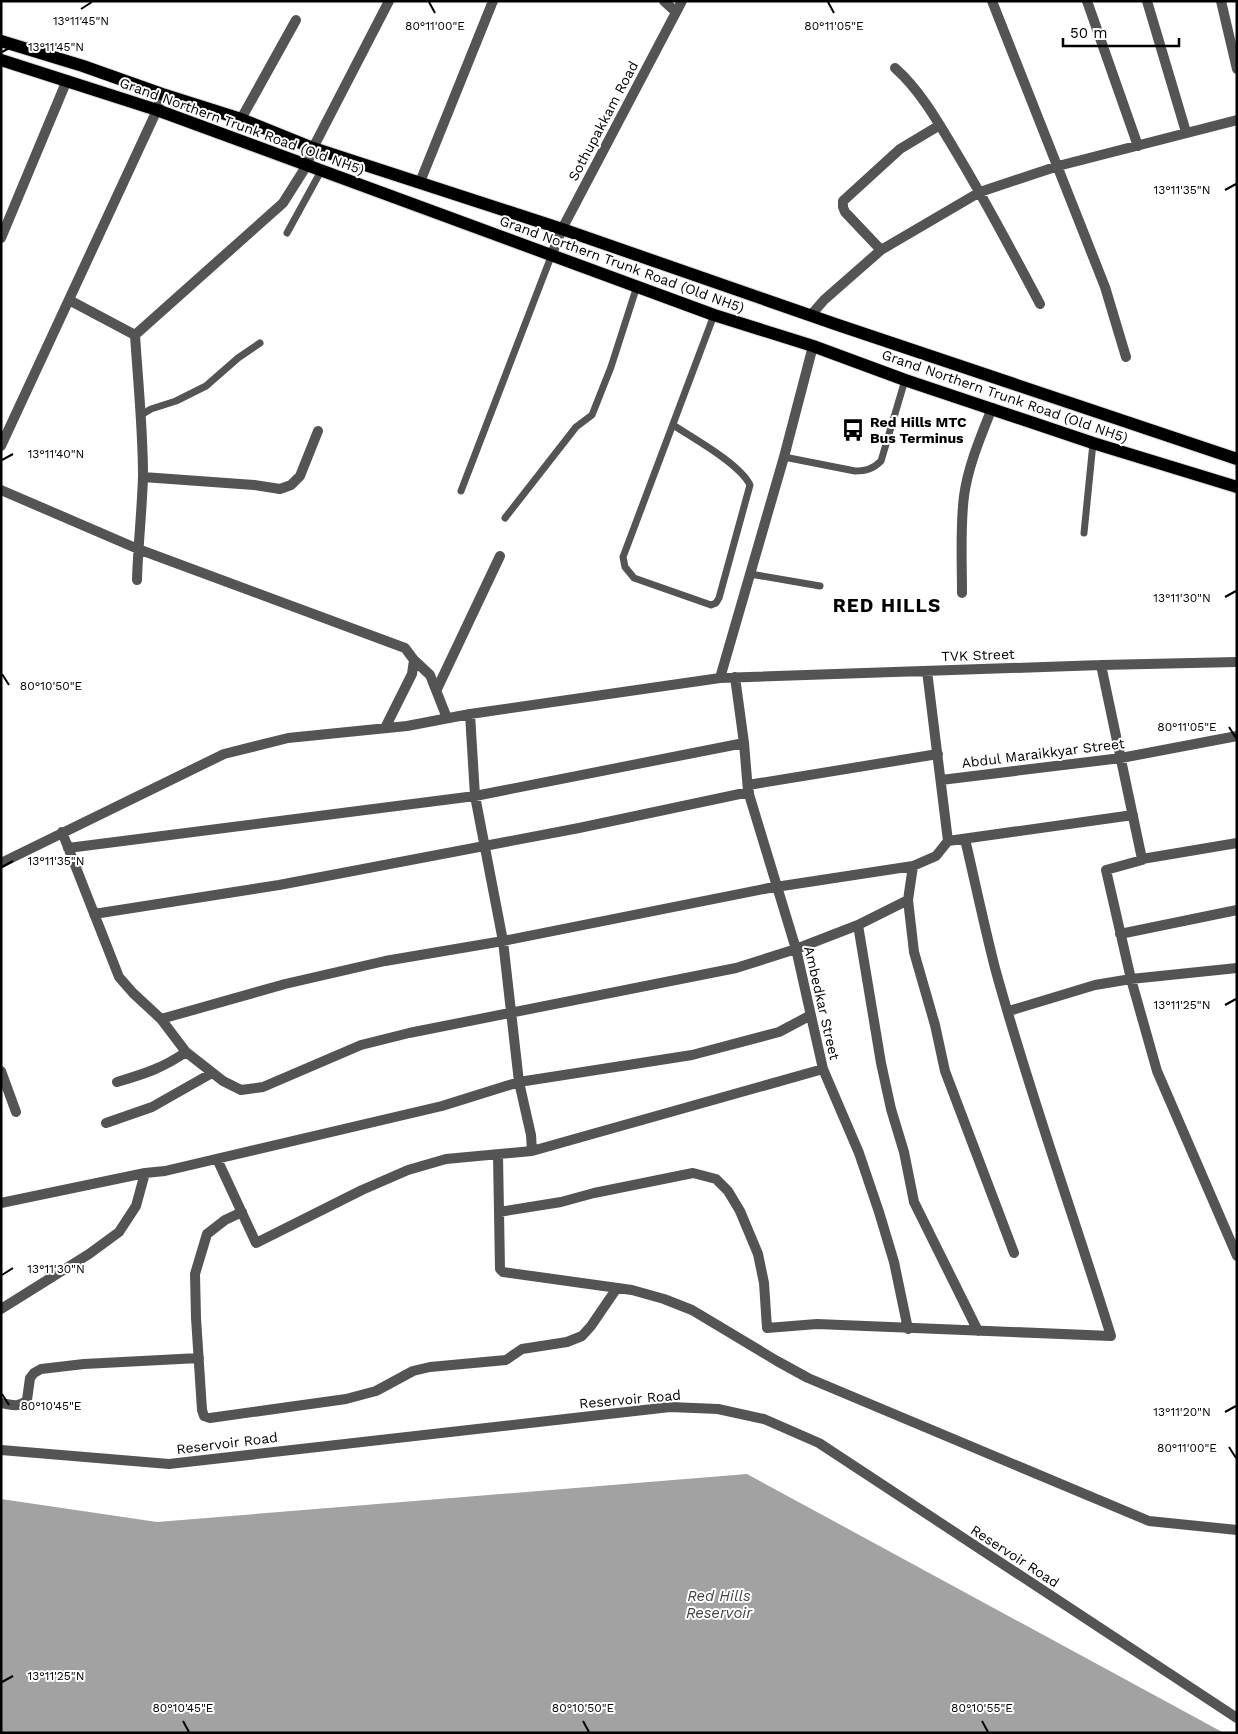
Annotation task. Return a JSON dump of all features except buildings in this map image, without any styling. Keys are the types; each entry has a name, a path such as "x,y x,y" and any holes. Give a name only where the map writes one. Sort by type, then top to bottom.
{"main road":[{"name":"Grand Northern Trunk Road (Old NH5)","path":"1,41 83,66 241,119 313,148 562,229 1237,459"},
{"name":"Grand Northern Trunk Road (Old NH5)","path":"1,60 157,110 714,315 813,346 906,380 1093,443 1237,487"}],"street":[{"path":"135,335 283,203 307,165 313,148 388,1"},
{"path":"420,182 493,1"},
{"path":"664,1 676,12"},
{"name":"Sothupakkam Road","path":"552,254 562,229 682,1"},
{"path":"992,1 1104,287 1126,357"},
{"path":"1086,1 1138,146"},
{"path":"1147,1 1186,132"},
{"path":"1221,1 1237,68"},
{"path":"241,119 296,20"},
{"path":"894,68 905,77 940,125 980,192 1040,304"},
{"path":"1,238 67,80"},
{"path":"1,446 157,110 162,94"},
{"path":"811,315 824,300 882,250 980,192 1058,166 1237,120"},
{"path":"882,250 845,212 843,201 900,149 940,125"},
{"path":"69,300 135,335"},
{"path":"135,335 143,477 137,580"},
{"path":"720,678 784,457 813,346"},
{"path":"962,593 961,543 964,495 977,447 992,408"},
{"path":"143,477 254,485 280,489 291,485 300,476 318,431"},
{"path":"1,490 138,549 405,648 414,660 430,675 447,718"},
{"path":"436,688 500,556"},
{"path":"386,728 412,674 414,660"},
{"name":"TVK Street","path":"1,863 224,754 288,738 386,728 720,678 1237,662"},
{"path":"1101,665 1142,859"},
{"path":"927,671 948,841"},
{"name":"Ambedkar Street","path":"735,677 748,788 796,949 823,1069 859,1153 879,1212 894,1262 908,1329"},
{"path":"470,714 474,796 503,941 519,1082 532,1150"},
{"name":"Abdul Maraikkyar Street","path":"941,780 1121,758 1237,736"},
{"path":"68,848 474,796 744,743"},
{"path":"94,914 279,885 485,846 748,788 938,754"},
{"path":"161,1019 294,982 386,961 503,941 777,886 913,866 936,856 948,841 1133,816"},
{"path":"62,832 119,977 161,1019 186,1052 223,1081 241,1090 263,1087 361,1045 736,968 796,949 858,925 908,900"},
{"path":"499,1212 561,1202 594,1193 694,1173 716,1179 728,1191 740,1211 758,1254 764,1283 767,1328 817,1324 1111,1336 1045,1133 996,968 965,839"},
{"path":"1237,843 1142,859 1106,870 1131,979 1157,1070 1237,1256"},
{"path":"913,866 908,900 914,952 935,1025 945,1071 1014,1253"},
{"path":"1120,934 1237,910"},
{"path":"858,925 881,1063 891,1109 904,1152 914,1202 978,1331"},
{"path":"1009,1011 1095,985 1131,979 1237,968"},
{"path":"1,1203 145,1173 165,1171 442,1106 519,1082 692,1055 779,1032 811,1015"},
{"path":"117,1082 150,1072 170,1063 186,1052"},
{"path":"217,1158 256,1242 408,1170 446,1159 532,1150 823,1069"},
{"path":"1,1071 16,1112"},
{"path":"106,1123 152,1107 212,1073"},
{"path":"498,1155 500,1269 503,1272 632,1290 692,1310 808,1378 1149,1521 1237,1530"},
{"path":"1,1309 119,1232 136,1206 145,1173"},
{"path":"242,1212 225,1220 207,1234 195,1274 202,1410 204,1416 210,1418 346,1399 376,1391 413,1371 506,1360 522,1350 567,1342 582,1336 617,1288"},
{"path":"1,1403 17,1406 23,1404 27,1400 30,1378 41,1369 84,1364 198,1358"},
{"name":"Reservoir Road","path":"1,1450 169,1464 670,1407 718,1409 746,1415 764,1419 820,1443 1237,1718"}],"lane":[{"path":"287,233 321,171"},
{"path":"461,491 552,254"},
{"path":"505,518 576,426 592,415 611,367 637,286"},
{"path":"673,425 716,453 748,481 750,485 719,598 716,603 711,605 634,578 625,567 623,557 714,315"},
{"path":"141,415 206,386 238,358 260,343"},
{"path":"784,457 855,471 865,471 874,467 882,461 906,380"},
{"path":"1084,533 1093,443"},
{"path":"750,574 820,586"}],"water":[{"name":"Red Hills Reservoir","path":"747,1474 1224,1733 1,1733 1,1499 157,1522"}],"place":[{"name":"Red Hills MTC Bus Terminus","path":"853,430"}],"district":[{"name":"RED HILLS","path":"887,605"}]}
